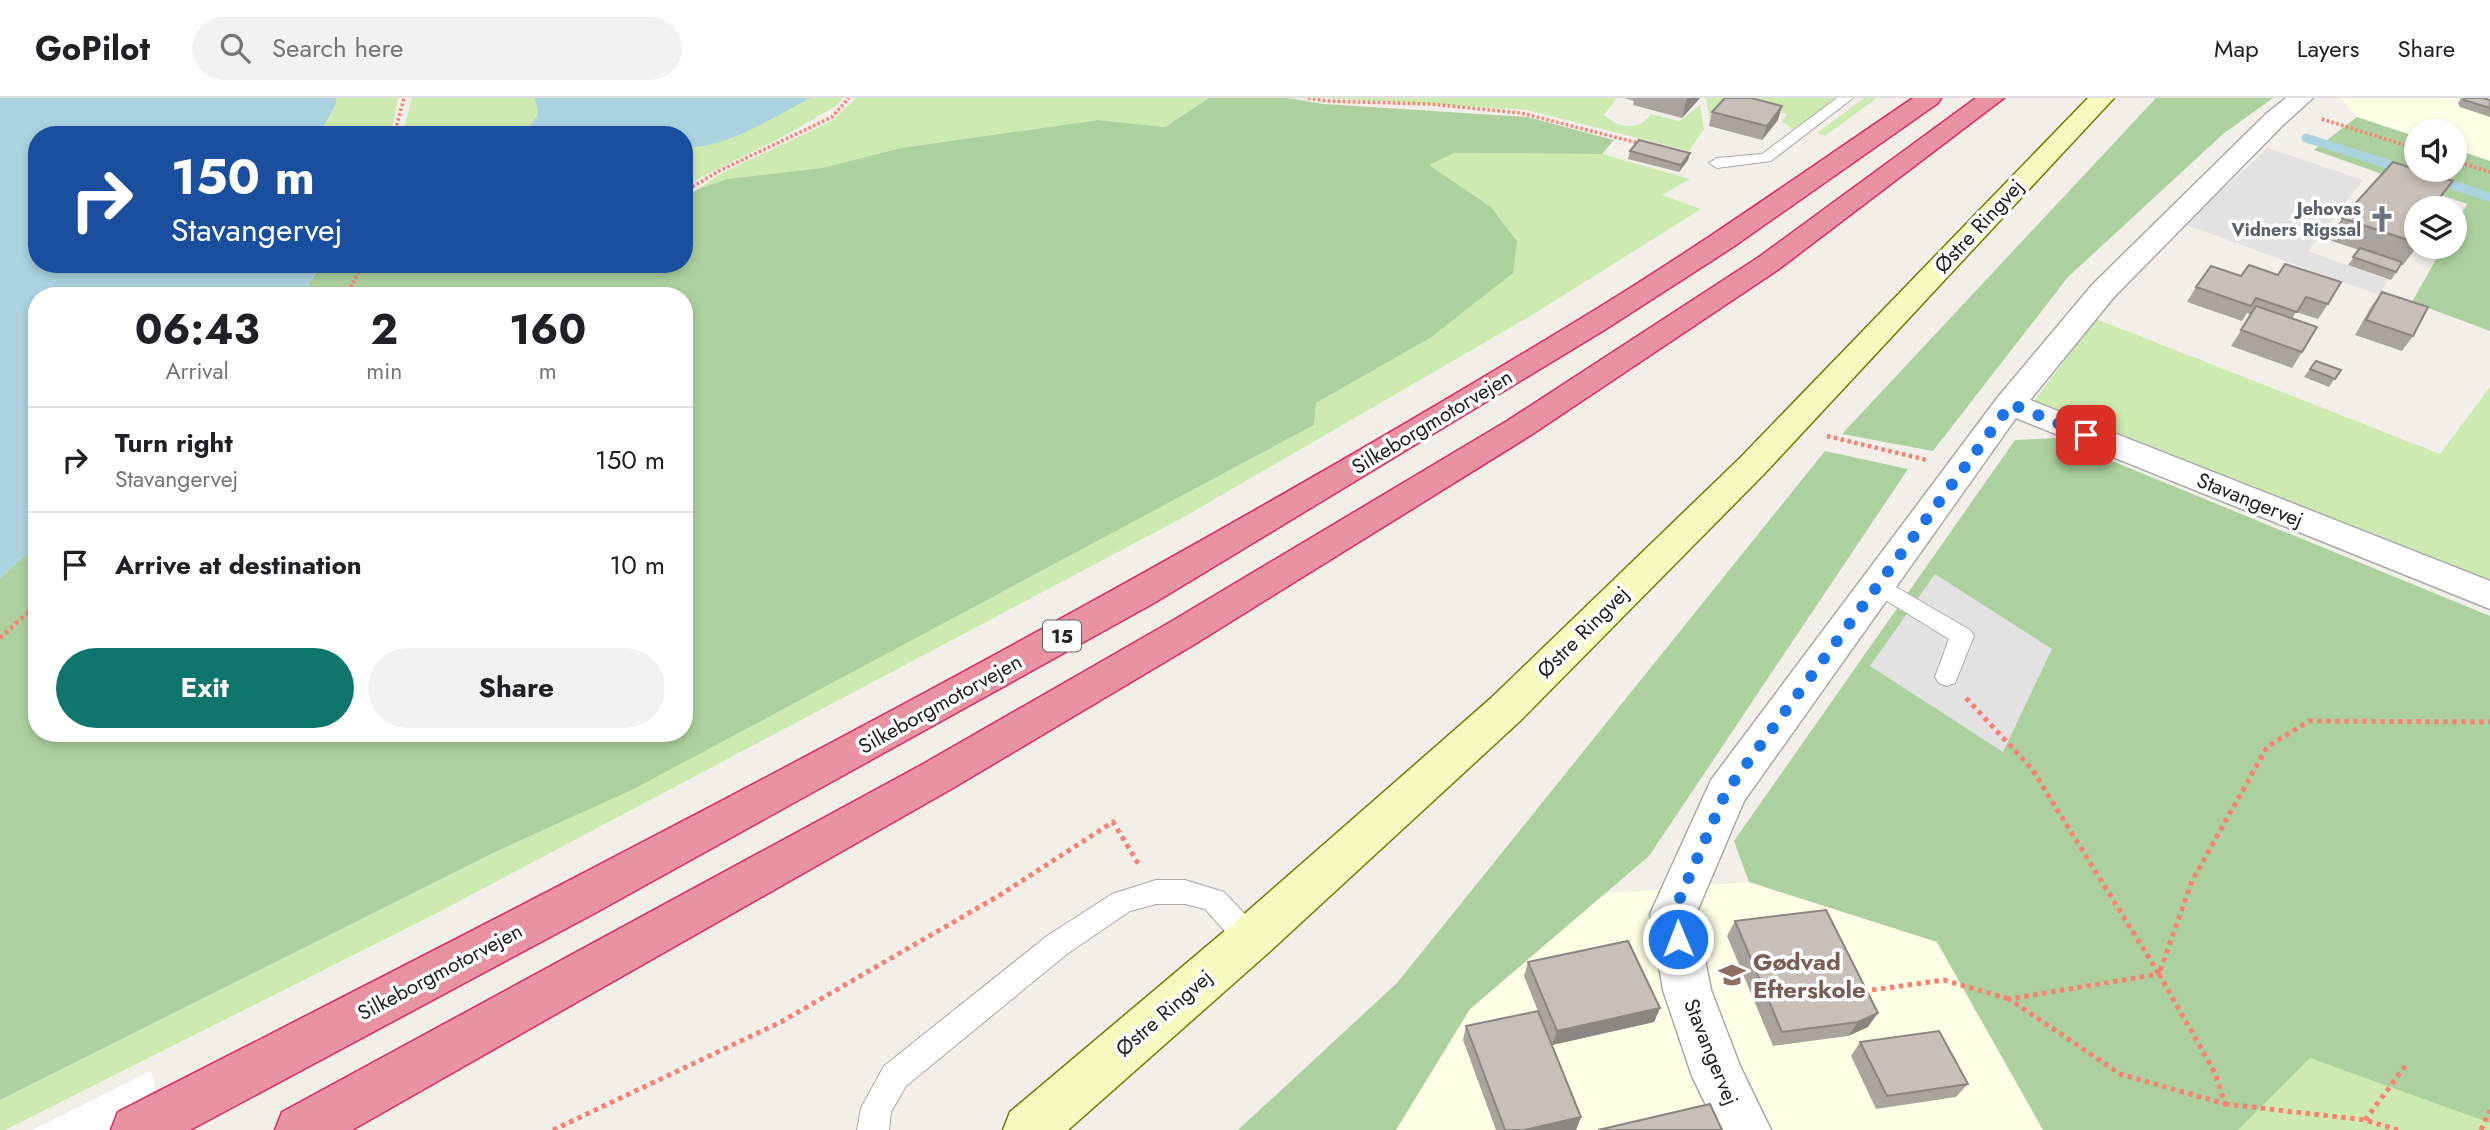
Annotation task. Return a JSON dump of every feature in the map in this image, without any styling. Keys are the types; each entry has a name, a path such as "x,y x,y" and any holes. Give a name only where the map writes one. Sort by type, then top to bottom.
{"highway":[{"name":"Silkeborgmotorvejen","path":"149,1124 579,900 1140,593 1595,323 1723,241 1929,98"},
{"path":"300,1130 938,776 1181,634 1519,428 1769,262 1992,98"}],"main road":[{"name":"Østre Ringvej","path":"1030,1130 1250,939 1505,710 1794,422 2102,98"}],"street":[{"name":"Stavangervej","path":"1745,1130 1718,1076 1687,990 1673,914 1726,792 1961,468 2103,291 2295,103"},
{"name":"Stavangervej","path":"2011,404 2490,596"}],"lane":[{"path":"1717,163 1766,158 1846,98"},
{"path":"1877,584 1962,636 1947,677"},
{"path":"873,1130 876,1108 895,1076 1058,945 1122,902 1156,892 1185,892 1214,900 1250,939"}],"path":[{"path":"396,126 404,98"},
{"path":"693,187 719,171 832,117 849,98"},
{"path":"1308,98 1326,101 1429,104 1521,113 1652,146"},
{"path":"2295,103 2404,144"},
{"path":"2467,165 2490,172"},
{"path":"1794,422 1826,436 1961,468"},
{"path":"0,638 28,612"},
{"path":"1947,677 2032,769 2159,974 2215,1073 2225,1104"},
{"path":"2159,974 2192,881 2267,747 2309,721 2490,722"},
{"path":"553,1130 781,1022 1000,895 1113,822 1156,892"},
{"path":"2009,999 2159,974"},
{"path":"1872,990 1944,980 2009,999 2120,1074 2225,1104 2365,1120 2399,1130"},
{"path":"2365,1120 2406,1065"},
{"path":"2482,1130 2490,1110"}],"shaded area":[{"path":"2341,98 2490,98 2490,161 2467,153 2467,119 2404,119 2404,133 2357,117"},
{"path":"2268,148 2363,180 2308,251 2388,280 2379,295 2184,224"},
{"path":"1935,574 2052,649 2003,752 1870,666"},
{"name":"Gødvad Efterskole","path":"1749,882 1937,942 2043,1130 1396,1130 1470,1009 1601,894"}],"green space":[{"path":"336,98 398,98 393,126 324,126 336,104"},
{"path":"412,98 843,98 836,106 784,136 693,182 693,126 404,126"},
{"path":"856,98 1209,98 1165,127 1098,120 901,148 822,168 727,179 698,189 720,174 832,121"},
{"path":"1209,98 1287,98 1324,104 1527,117 1614,140 1602,154 1454,153 1429,165 1491,207 1517,241 1513,273 1430,338 1316,403 1314,425 634,789 495,852 0,1100 0,578 28,553 28,742 693,742 693,287 307,287 316,273 693,273 693,192 727,179 822,168 901,148 1098,120 1165,127"},
{"path":"1325,98 1617,98 1604,115 1616,123 1634,126 1651,114 1680,121 1700,105 1704,129 1689,151 1527,110"},
{"path":"1706,98 1835,98 1795,130 1782,122 1787,114 1732,101 1724,105 1710,123"},
{"path":"1864,98 1877,98 1825,136 1817,133"},
{"path":"2156,98 2273,98 2223,134 2068,277 1933,451 1842,434"},
{"path":"2357,117 2404,133 2404,182 2314,150"},
{"path":"1453,153 1602,154 1690,179 1662,195 1701,209 1532,315 1182,518 437,913 5,1130 0,1130 0,1100 495,852 634,789 1314,425 1316,403 1430,338 1517,241 1491,207 1429,165"},
{"path":"2467,153 2490,161 2490,331 2412,302 2436,259 2467,259 2467,196 2444,196 2405,182 2467,182"},
{"path":"2096,319 2440,454 2490,387 2490,581 2031,405"},
{"path":"2056,438 2490,616 2490,1123 2310,1058 2238,1130 2043,1130 1937,942 1749,882 1734,841 2015,440"},
{"path":"1825,451 1908,469 1649,856 1470,1009 1396,1130 1238,1130 1397,983"},
{"path":"2310,1057 2490,1123 2490,1130 2238,1130"}],"water":[{"path":"0,98 336,98 336,104 324,126 28,126 28,273 315,273 307,287 28,287 28,553 0,578"},
{"path":"535,98 811,98 732,138 693,146 693,126 530,126 538,115"}],"pier":[{"path":"151,1071 164,1130 32,1130"}],"building":[{"path":"1725,98 1751,98 1782,106 1767,126 1712,112"},
{"path":"2464,100 2490,100 2490,108"},
{"path":"1639,140 1690,153 1681,165 1630,151"},
{"path":"2393,162 2404,165 2404,182 2452,182 2441,196 2404,196 2404,239 2342,218"},
{"path":"2360,248 2402,262 2396,272 2353,257"},
{"path":"2285,264 2341,282 2328,304 2306,297 2297,312 2256,298 2251,306 2196,287 2211,266 2241,276 2249,265 2278,275"},
{"path":"2382,292 2428,307 2413,336 2366,320"},
{"path":"2256,306 2317,327 2302,352 2241,330"},
{"path":"2316,361 2341,370 2335,379 2310,369"},
{"path":"1826,910 1878,1013 1858,1022 1782,1032 1735,921"},
{"path":"1628,941 1660,1008 1557,1031 1528,962"},
{"path":"1538,1011 1581,1117 1524,1130 1505,1130 1466,1026"},
{"path":"1939,1031 1968,1084 1887,1096 1860,1042"},
{"path":"1710,1104 1722,1130 1598,1130"}],"waterway":[{"path":"2306,138 2404,169"},
{"path":"2443,182 2490,197"}],"place":[{"name":"Jehovas Vidners Rigssal","path":"2382,219"},
{"name":"Gødvad Efterskole","path":"1732,975"}],"route":[{"path":"1678,939 1673,914 1726,792 1961,468 2011,404 2086,435"}]}
